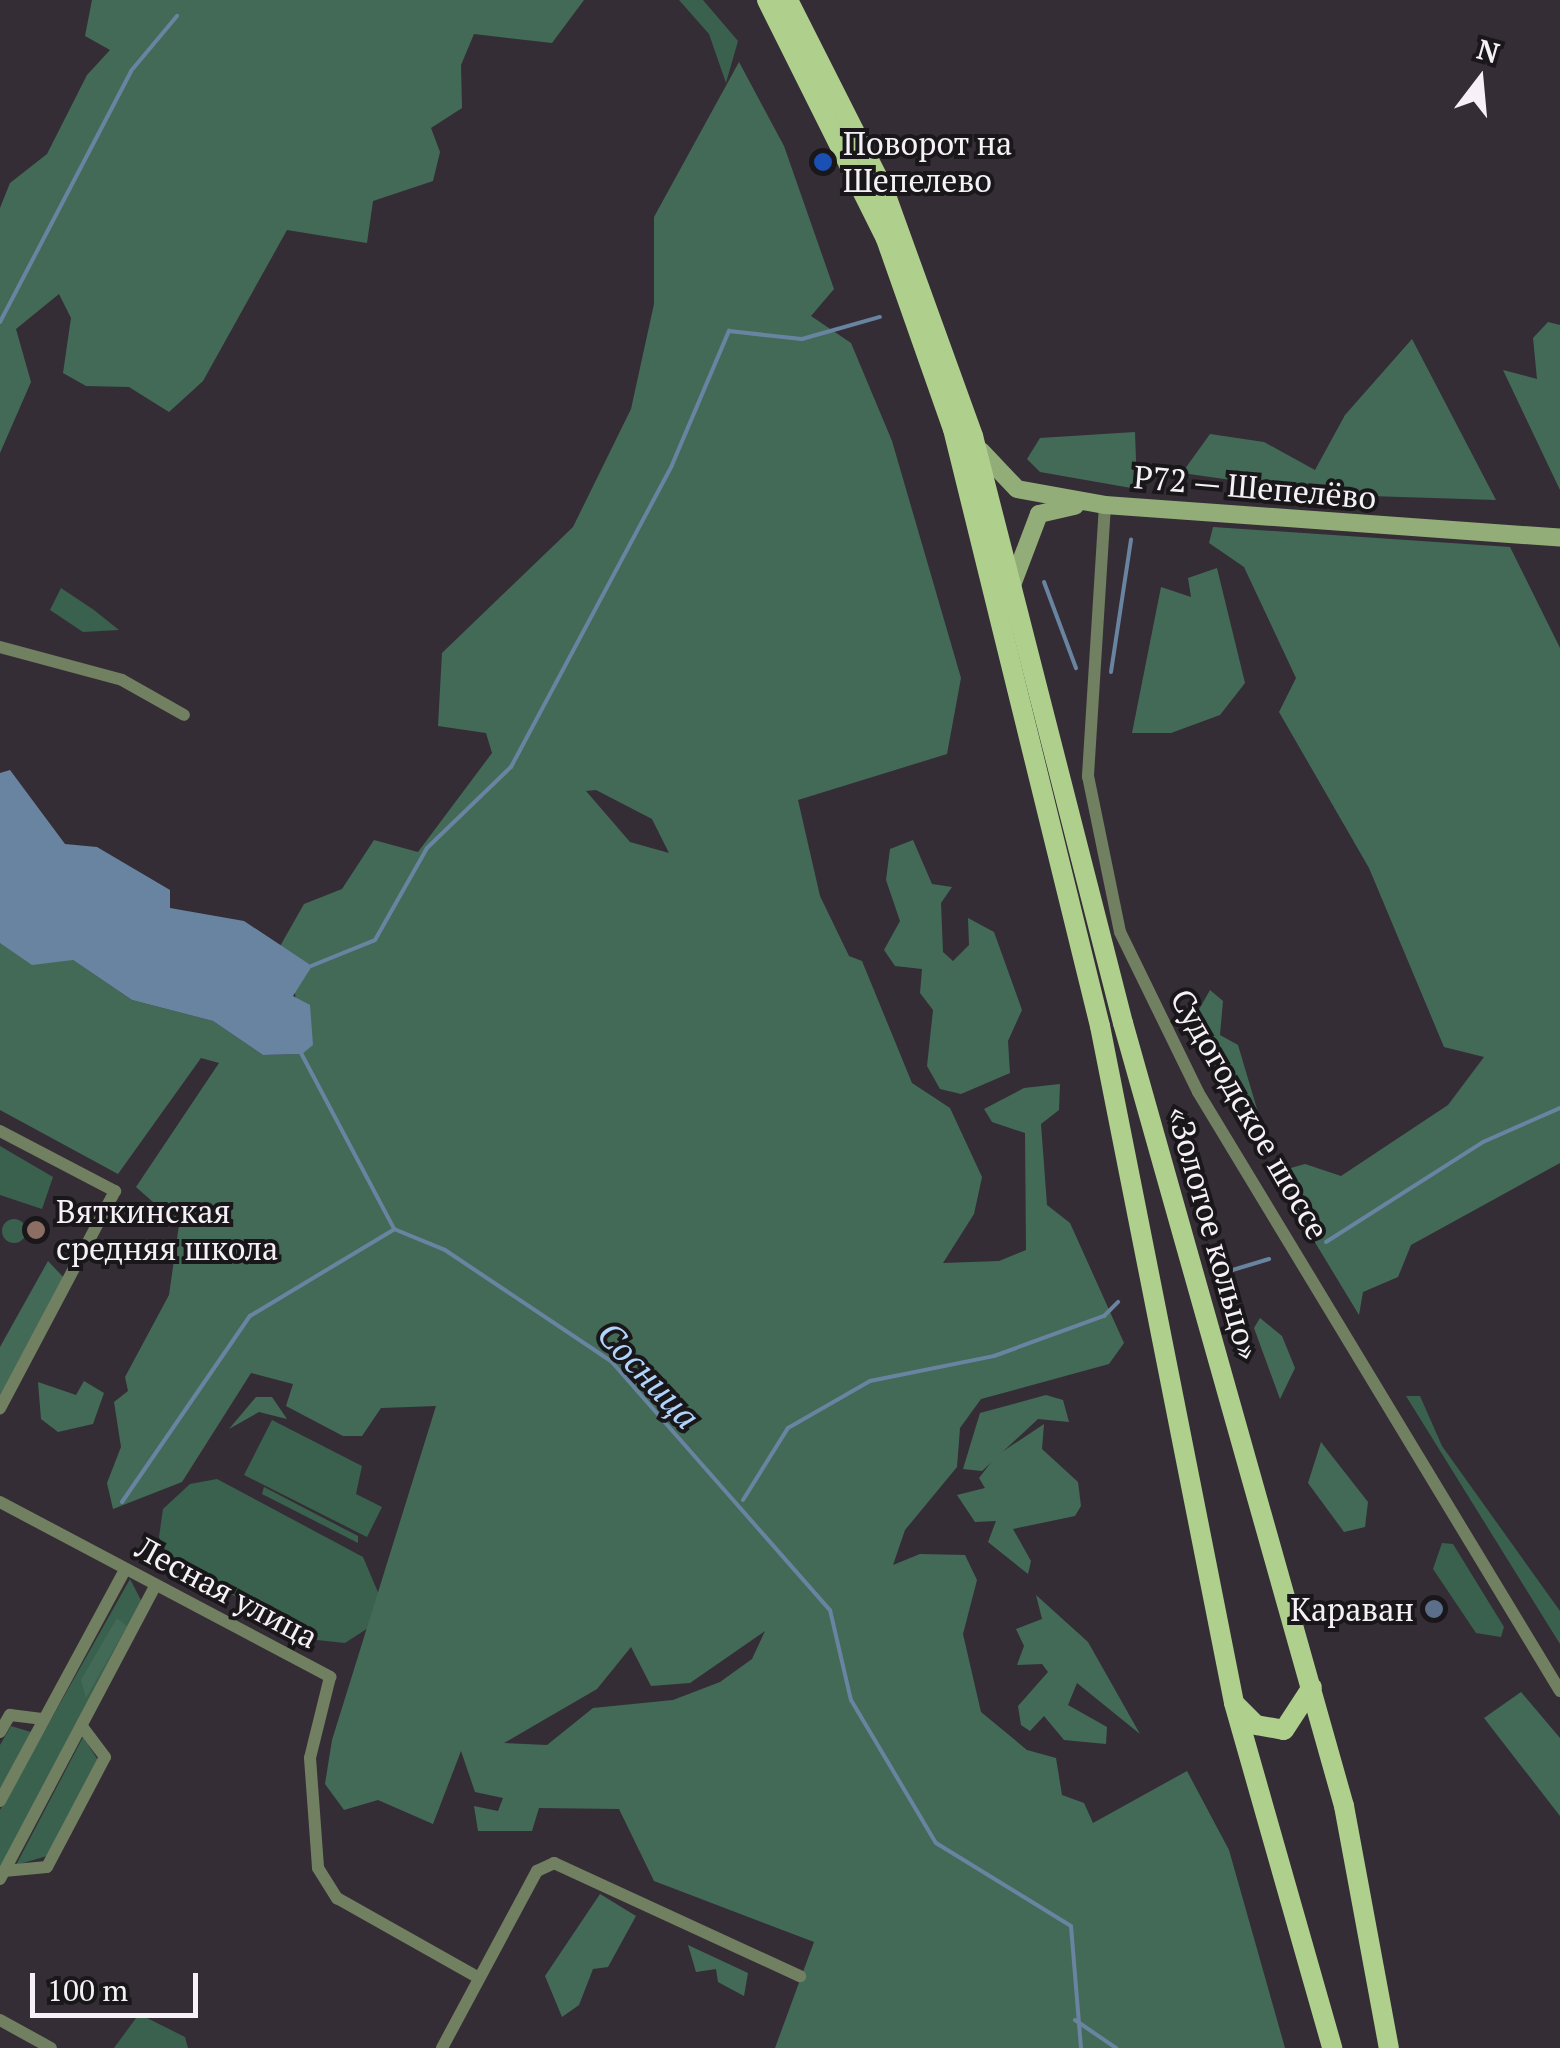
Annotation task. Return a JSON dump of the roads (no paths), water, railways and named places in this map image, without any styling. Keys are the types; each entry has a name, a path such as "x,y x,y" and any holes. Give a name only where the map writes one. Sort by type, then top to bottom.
{"main road":[{"name":"«Золотое кольцо»","path":"768,0 916,317 1019,698 1100,1026 1234,1703 1332,2048"},
{"path":"788,0 884,190 973,436"},
{"name":"«Золотое кольцо»","path":"973,436 1011,590 1312,1686 1389,2048"},
{"path":"1234,1703 1256,1725 1284,1730 1312,1686"}],"street":[{"name":"Р72 — Шепелёво","path":"973,436 1017,489 1105,505 1560,538"},
{"path":"1011,590 1039,514 1105,505"},
{"name":"Судогодское шоссе","path":"1105,505 1088,776 1120,932 1198,1092 1560,1691"},
{"path":"0,647 122,680 184,714"},
{"path":"0,1131 116,1191 0,1408"},
{"name":"Лесная улица","path":"0,1502 330,1677 310,1758 318,1868 337,1898 479,1978"},
{"path":"0,1801 125,1570"},
{"path":"2,1875 156,1586"},
{"path":"0,1732 10,1715 44,1719"},
{"path":"2,1875 47,1867 105,1757 82,1726"},
{"path":"442,2048 537,1871 554,1863 580,1870 680,1928 800,1976"},
{"path":"0,2020 51,2048"}],"water":[{"path":"10,770 65,844 97,847 170,890 170,908 244,921 312,966 293,996 310,1005 313,1045 302,1054 263,1055 213,1021 132,1000 73,960 32,965 0,943 0,773"}],"waterway":[{"path":"0,322 131,71 177,16"},
{"path":"311,966 375,940 427,848 511,767 672,465 729,331 802,339 880,317"},
{"path":"1111,672 1131,540"},
{"path":"1044,582 1076,668"},
{"name":"Сосница","path":"301,1053 394,1229 445,1250 611,1361 830,1610 851,1700 936,1843 1071,1926 1081,2048"},
{"path":"1326,1242 1483,1142 1560,1108"},
{"path":"122,1502 250,1316 393,1230"},
{"path":"1226,1272 1269,1259"},
{"path":"743,1500 788,1428 870,1381 994,1356 1104,1316 1118,1302"},
{"path":"1075,2020 1116,2048"}],"place":[{"name":"Поворот на Шепелево","path":"823,162"},
{"name":"Вяткинская средняя школа","path":"36,1230"},
{"name":"Караван","path":"1434,1609"}]}
